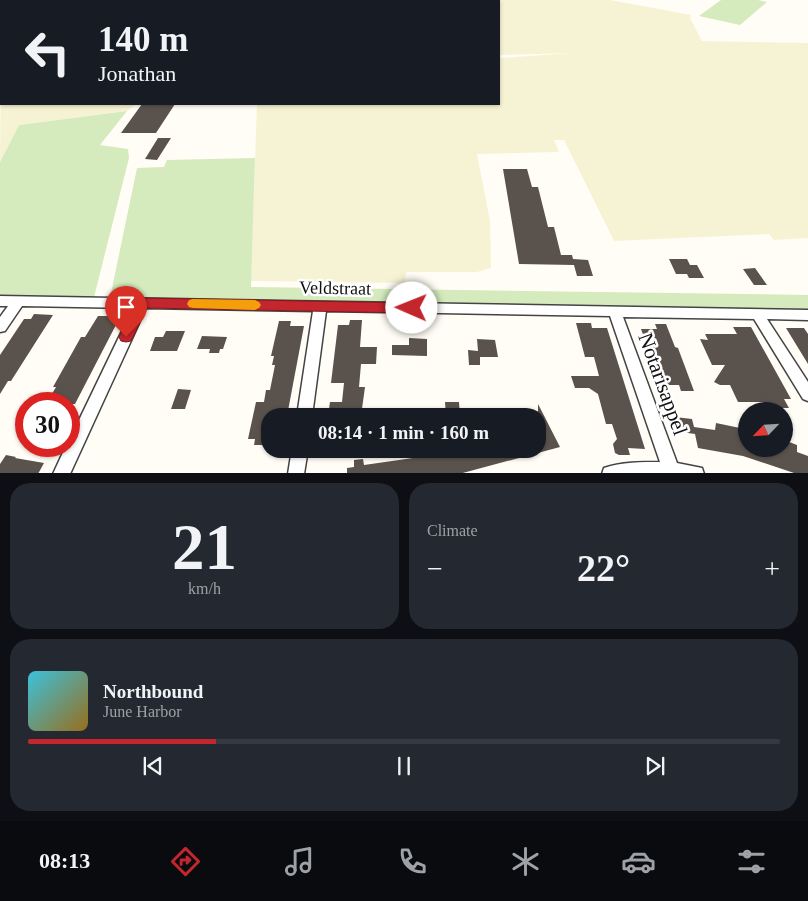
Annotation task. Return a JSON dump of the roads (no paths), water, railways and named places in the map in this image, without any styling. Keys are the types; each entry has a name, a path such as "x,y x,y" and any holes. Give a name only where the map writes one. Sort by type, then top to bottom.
{"street":[{"name":"Veldstraat","path":"0,301 808,315"},
{"path":"0,327 19,301"},
{"path":"61,473 142,303"},
{"path":"305,408 320,306"},
{"name":"Notarisappel","path":"614,312 671,470"},
{"path":"758,314 808,395"},
{"path":"296,473 299,458"},
{"path":"619,473 645,470 671,470 690,473"}]}
